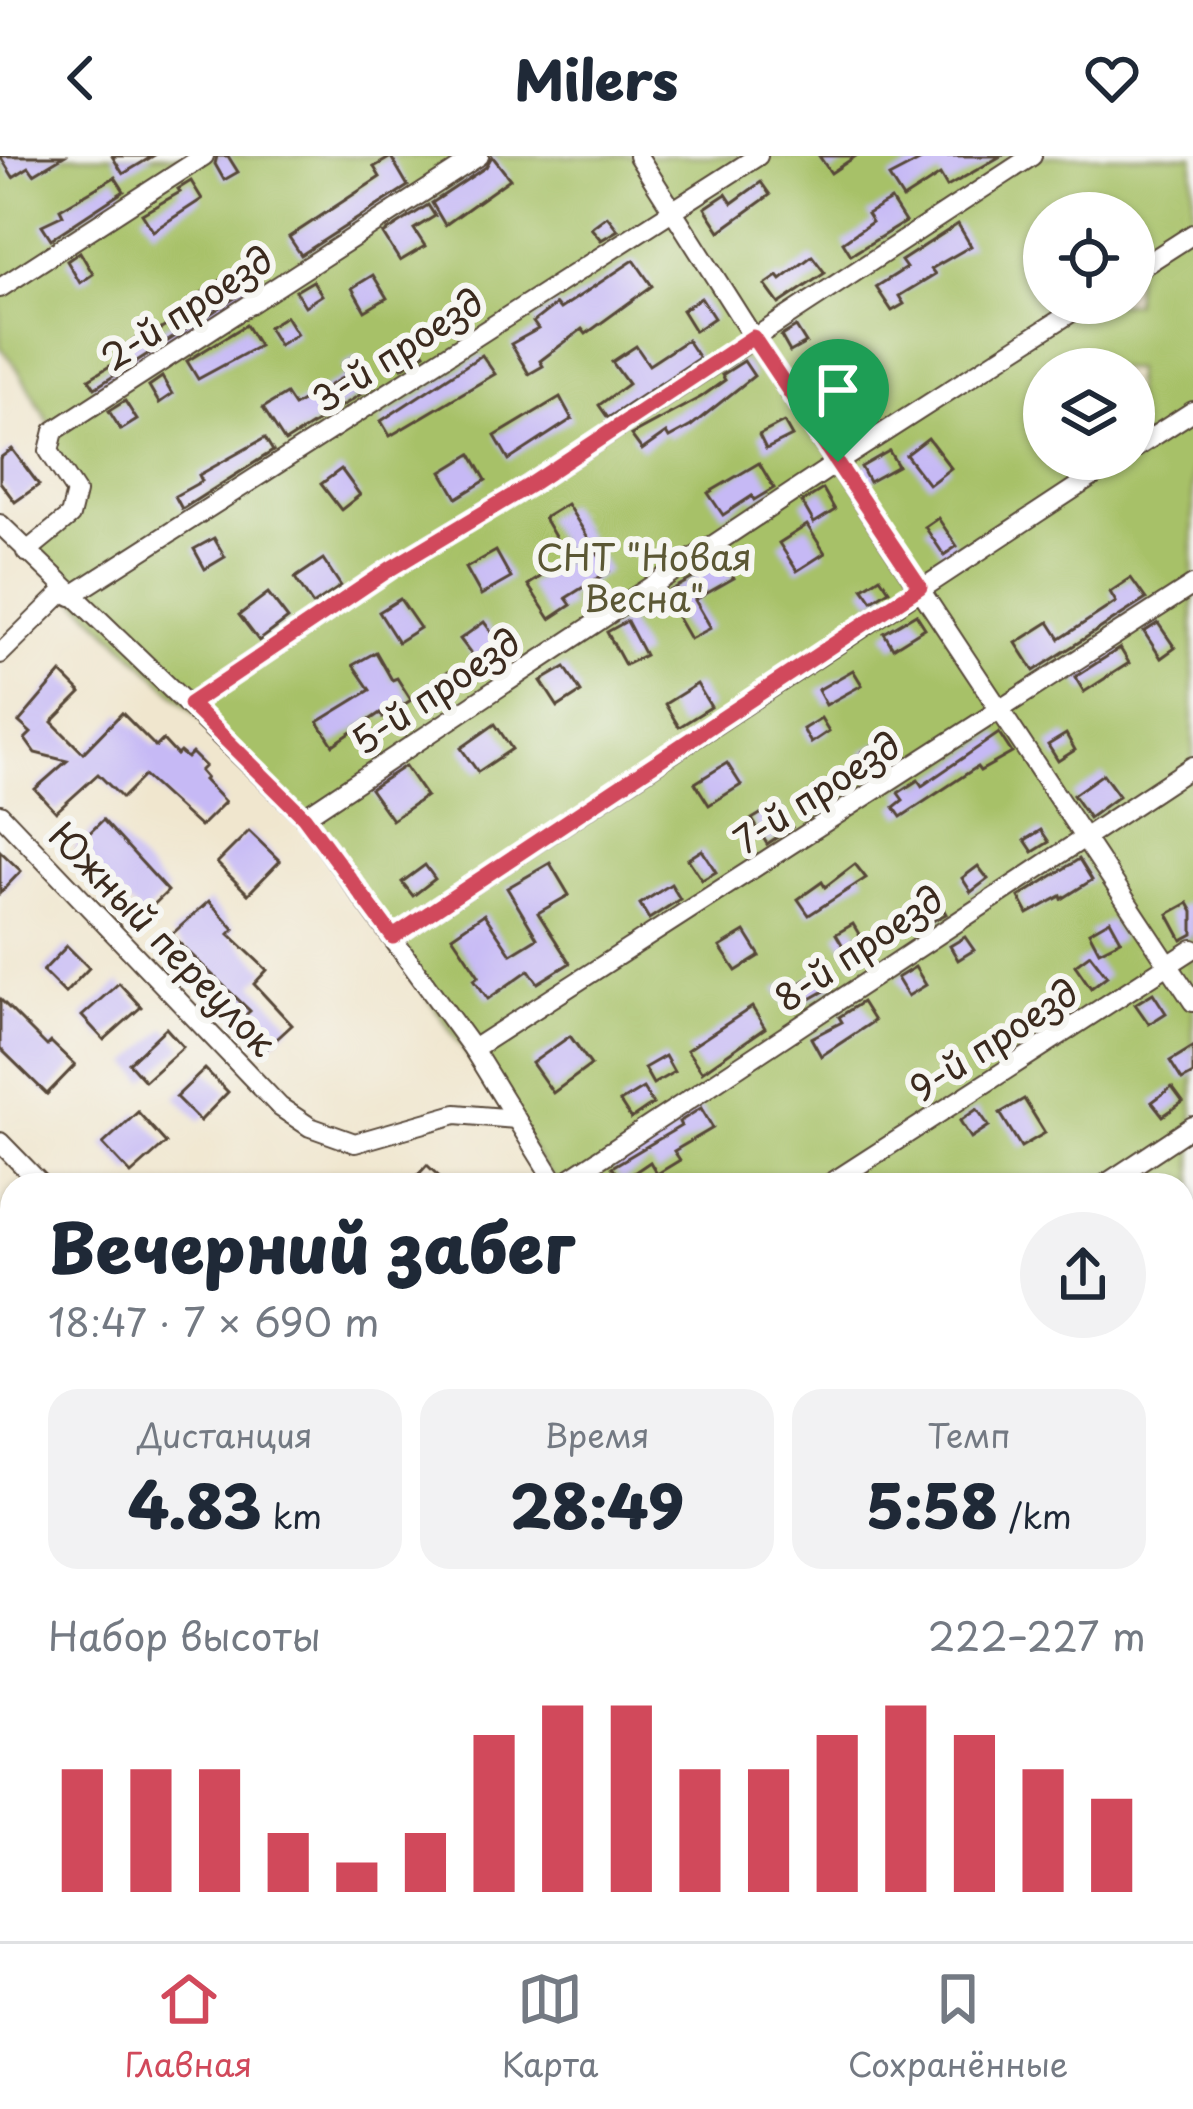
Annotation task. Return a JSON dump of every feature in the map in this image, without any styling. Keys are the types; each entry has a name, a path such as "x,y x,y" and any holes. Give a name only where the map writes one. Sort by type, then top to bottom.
{"street":[{"path":"0,288 204,156"},
{"name":"2-й проезд","path":"26,552 70,516 76,492 49,451 54,431 479,156"},
{"path":"638,156 1193,1003"},
{"name":"3-й проезд","path":"0,654 68,593 758,156"},
{"path":"190,704 390,569 530,485 1032,156"},
{"path":"1155,258 1193,234"},
{"name":"5-й проезд","path":"304,817 1053,324"},
{"path":"1155,435 1193,411"},
{"path":"393,937 1086,480"},
{"path":"0,524 304,817 473,1049 550,1173"},
{"name":"7-й проезд","path":"473,1049 1193,585"},
{"name":"8-й проезд","path":"576,1173 1193,766"},
{"name":"Южный переулок","path":"0,814 280,1107 310,1127 355,1143 456,1114 516,1119"},
{"name":"9-й проезд","path":"847,1173 1193,949"},
{"path":"1122,1173 1193,1126"},
{"path":"0,1142 30,1173"}],"green space":[{"name":"СНТ \"Новая Весна\"","path":"0,156 1193,156 1193,1173 549,1173 304,817 26,552 69,516 76,492 49,451 54,431 0,347"}],"building":[{"path":"0,156 64,156 34,174 29,167 13,177"},
{"path":"112,156 153,156 123,174"},
{"path":"217,156 228,156 238,172 224,180 215,164"},
{"path":"492,156 510,179 445,225 432,203 486,167"},
{"path":"819,156 856,156 831,173"},
{"path":"929,156 1001,156 947,187 940,175 903,199 889,177"},
{"path":"391,157 408,186 301,255 289,237 380,177 374,167"},
{"path":"115,177 124,191 51,239 42,225"},
{"path":"191,181 202,199 153,231 142,214"},
{"path":"761,182 770,195 720,231 705,208 726,194 732,203"},
{"path":"891,200 905,222 851,255 843,242 872,222 867,214"},
{"path":"428,205 435,216 414,229 425,246 400,261 383,234"},
{"path":"607,216 618,230 601,240 591,228"},
{"path":"958,224 971,246 931,269 935,274 899,296 904,304 892,311 876,287 906,268 901,261"},
{"path":"80,252 93,274 80,283 67,261"},
{"path":"812,256 825,273 779,304 765,285 778,276 781,280"},
{"path":"634,260 652,286 586,334 582,329 529,374 511,344 538,329 533,322 556,304 560,309"},
{"path":"249,262 261,281 95,388 89,379 129,354 124,346 142,335 145,339 200,305 195,297"},
{"path":"373,275 387,298 365,311 352,288"},
{"path":"313,281 322,295 305,306 296,291"},
{"path":"701,298 714,318 695,331 682,310"},
{"path":"286,316 297,334 279,345 268,327"},
{"path":"246,325 259,346 198,379 187,361"},
{"path":"796,327 806,343 790,352 781,336"},
{"path":"687,340 699,358 608,418 599,405 628,384 612,362 636,346 649,365"},
{"path":"417,341 425,353 402,368 394,356"},
{"path":"482,355 495,374 390,436 381,421"},
{"path":"356,357 374,386 285,442 263,408 286,394 294,406 347,375 342,366"},
{"path":"744,361 754,376 691,426 669,438 666,433 642,450 631,435 701,397"},
{"path":"162,377 172,394 159,403 149,386"},
{"path":"855,396 871,420 847,436 831,411"},
{"path":"560,397 572,419 509,460 495,436"},
{"path":"125,401 137,420 121,430 109,411"},
{"path":"784,422 792,436 766,449 759,435"},
{"path":"265,438 273,451 182,509 175,496 202,481 199,475"},
{"path":"928,438 951,468 929,485 906,455"},
{"path":"12,449 39,485 15,502 0,482 0,458"},
{"path":"889,451 898,466 869,482 861,467"},
{"path":"471,454 486,480 457,498 442,472"},
{"path":"759,463 774,488 723,515 708,493"},
{"path":"341,469 360,495 341,510 321,484"},
{"path":"823,489 835,510 814,523 802,502"},
{"path":"567,504 609,571 566,598 571,605 550,619 528,585 568,559 544,518"},
{"path":"938,518 957,546 944,555 925,527"},
{"path":"807,525 825,553 797,571 779,543"},
{"path":"214,538 225,557 205,569 194,549"},
{"path":"496,551 511,578 481,595 466,568"},
{"path":"323,559 341,586 313,605 295,578"},
{"path":"724,561 734,578 695,600 711,628 690,639 664,594"},
{"path":"880,577 889,590 872,601 863,588"},
{"path":"1131,578 1146,599 1034,671 1016,643 1049,622 1060,639 1116,602 1110,592"},
{"path":"268,593 288,619 259,641 239,615"},
{"path":"400,599 420,628 398,642 379,612"},
{"path":"916,614 925,628 893,648 884,633"},
{"path":"627,621 645,655 625,665 607,632"},
{"path":"484,622 506,651 482,668 460,639"},
{"path":"1158,623 1175,648 1161,658 1144,632"},
{"path":"1120,648 1129,663 1084,692 1075,677"},
{"path":"376,652 411,700 383,718 380,713 333,745 318,722 370,690 353,665"},
{"path":"565,667 581,692 558,707 541,681"},
{"path":"853,670 862,685 826,705 818,690"},
{"path":"447,672 460,691 438,706 425,687"},
{"path":"61,673 81,693 52,722 83,753 122,713 156,747 163,740 177,755 180,752 187,758 192,753 205,766 200,771 204,780 225,802 200,827 144,776 122,798 98,774 56,812 35,789 67,761 35,753 25,739 31,733 19,722"},
{"path":"697,684 711,707 679,727 665,704"},
{"path":"821,718 829,731 811,743 803,729"},
{"path":"495,724 512,749 478,772 461,748"},
{"path":"999,733 1012,753 980,771 977,767 901,817 894,807 903,800 898,793 918,780 922,786"},
{"path":"1066,734 1075,750 1058,761 1048,745"},
{"path":"880,742 891,761 872,771 862,752"},
{"path":"727,763 741,785 709,805 695,783"},
{"path":"405,766 426,796 392,820 370,789"},
{"path":"1103,774 1119,796 1089,818 1073,795"},
{"path":"777,804 792,827 767,844 752,819"},
{"path":"103,820 168,891 142,916 74,848"},
{"path":"1041,830 1049,842 1033,852 1025,840"},
{"path":"249,831 280,861 248,894 217,863"},
{"path":"702,850 716,872 702,880 688,859"},
{"path":"0,851 21,871 0,893"},
{"path":"1079,859 1092,880 1028,914 1019,897"},
{"path":"550,863 569,895 538,913 570,963 538,983 529,970 488,999 452,936 484,914 511,954 537,938 507,888"},
{"path":"855,864 866,878 809,915 798,899 822,882 825,887"},
{"path":"425,865 435,879 413,896 402,882"},
{"path":"978,866 988,879 971,892 962,878"},
{"path":"671,884 680,899 649,919 640,904"},
{"path":"936,896 946,914 921,927 911,909"},
{"path":"209,901 234,929 229,934 267,970 254,984 292,1025 267,1048 240,1020 250,1011 171,935"},
{"path":"1188,903 1193,934 1182,940 1168,914"},
{"path":"1110,920 1121,940 1099,951 1089,932"},
{"path":"853,924 870,953 853,963 836,934"},
{"path":"745,932 760,956 736,971 720,947"},
{"path":"965,937 974,950 958,960 950,946"},
{"path":"67,946 89,968 65,993 43,971"},
{"path":"1090,954 1107,976 1091,988 1075,965"},
{"path":"827,967 837,984 789,1011 775,989 790,981 794,987"},
{"path":"915,967 926,985 908,996 897,978"},
{"path":"119,983 141,1007 104,1040 82,1016"},
{"path":"1153,993 1166,1013 1149,1024 1135,1004"},
{"path":"0,999 47,1046 51,1042 75,1065 47,1094 0,1048"},
{"path":"862,1002 874,1021 821,1056 811,1038 842,1022 839,1017"},
{"path":"752,1007 765,1028 702,1072 687,1050"},
{"path":"166,1028 183,1047 145,1081 129,1063"},
{"path":"570,1036 591,1065 553,1093 532,1063"},
{"path":"1193,1047 1193,1074 1182,1080 1170,1061"},
{"path":"665,1056 674,1072 653,1084 644,1068"},
{"path":"205,1069 228,1092 200,1121 176,1097"},
{"path":"1172,1087 1183,1102 1163,1116 1152,1102"},
{"path":"643,1088 653,1104 631,1119 620,1102"},
{"path":"1024,1099 1045,1133 1021,1147 1000,1113"},
{"path":"701,1108 713,1128 674,1151 680,1160 659,1173 650,1162 634,1173 616,1173 612,1167 681,1126 679,1122"},
{"path":"977,1109 989,1126 971,1138 960,1121"},
{"path":"138,1112 166,1143 132,1173 103,1144"}],"route":[{"path":"753,337 838,462 920,587 393,937 304,817 190,704 390,569 530,485 753,337"}]}
